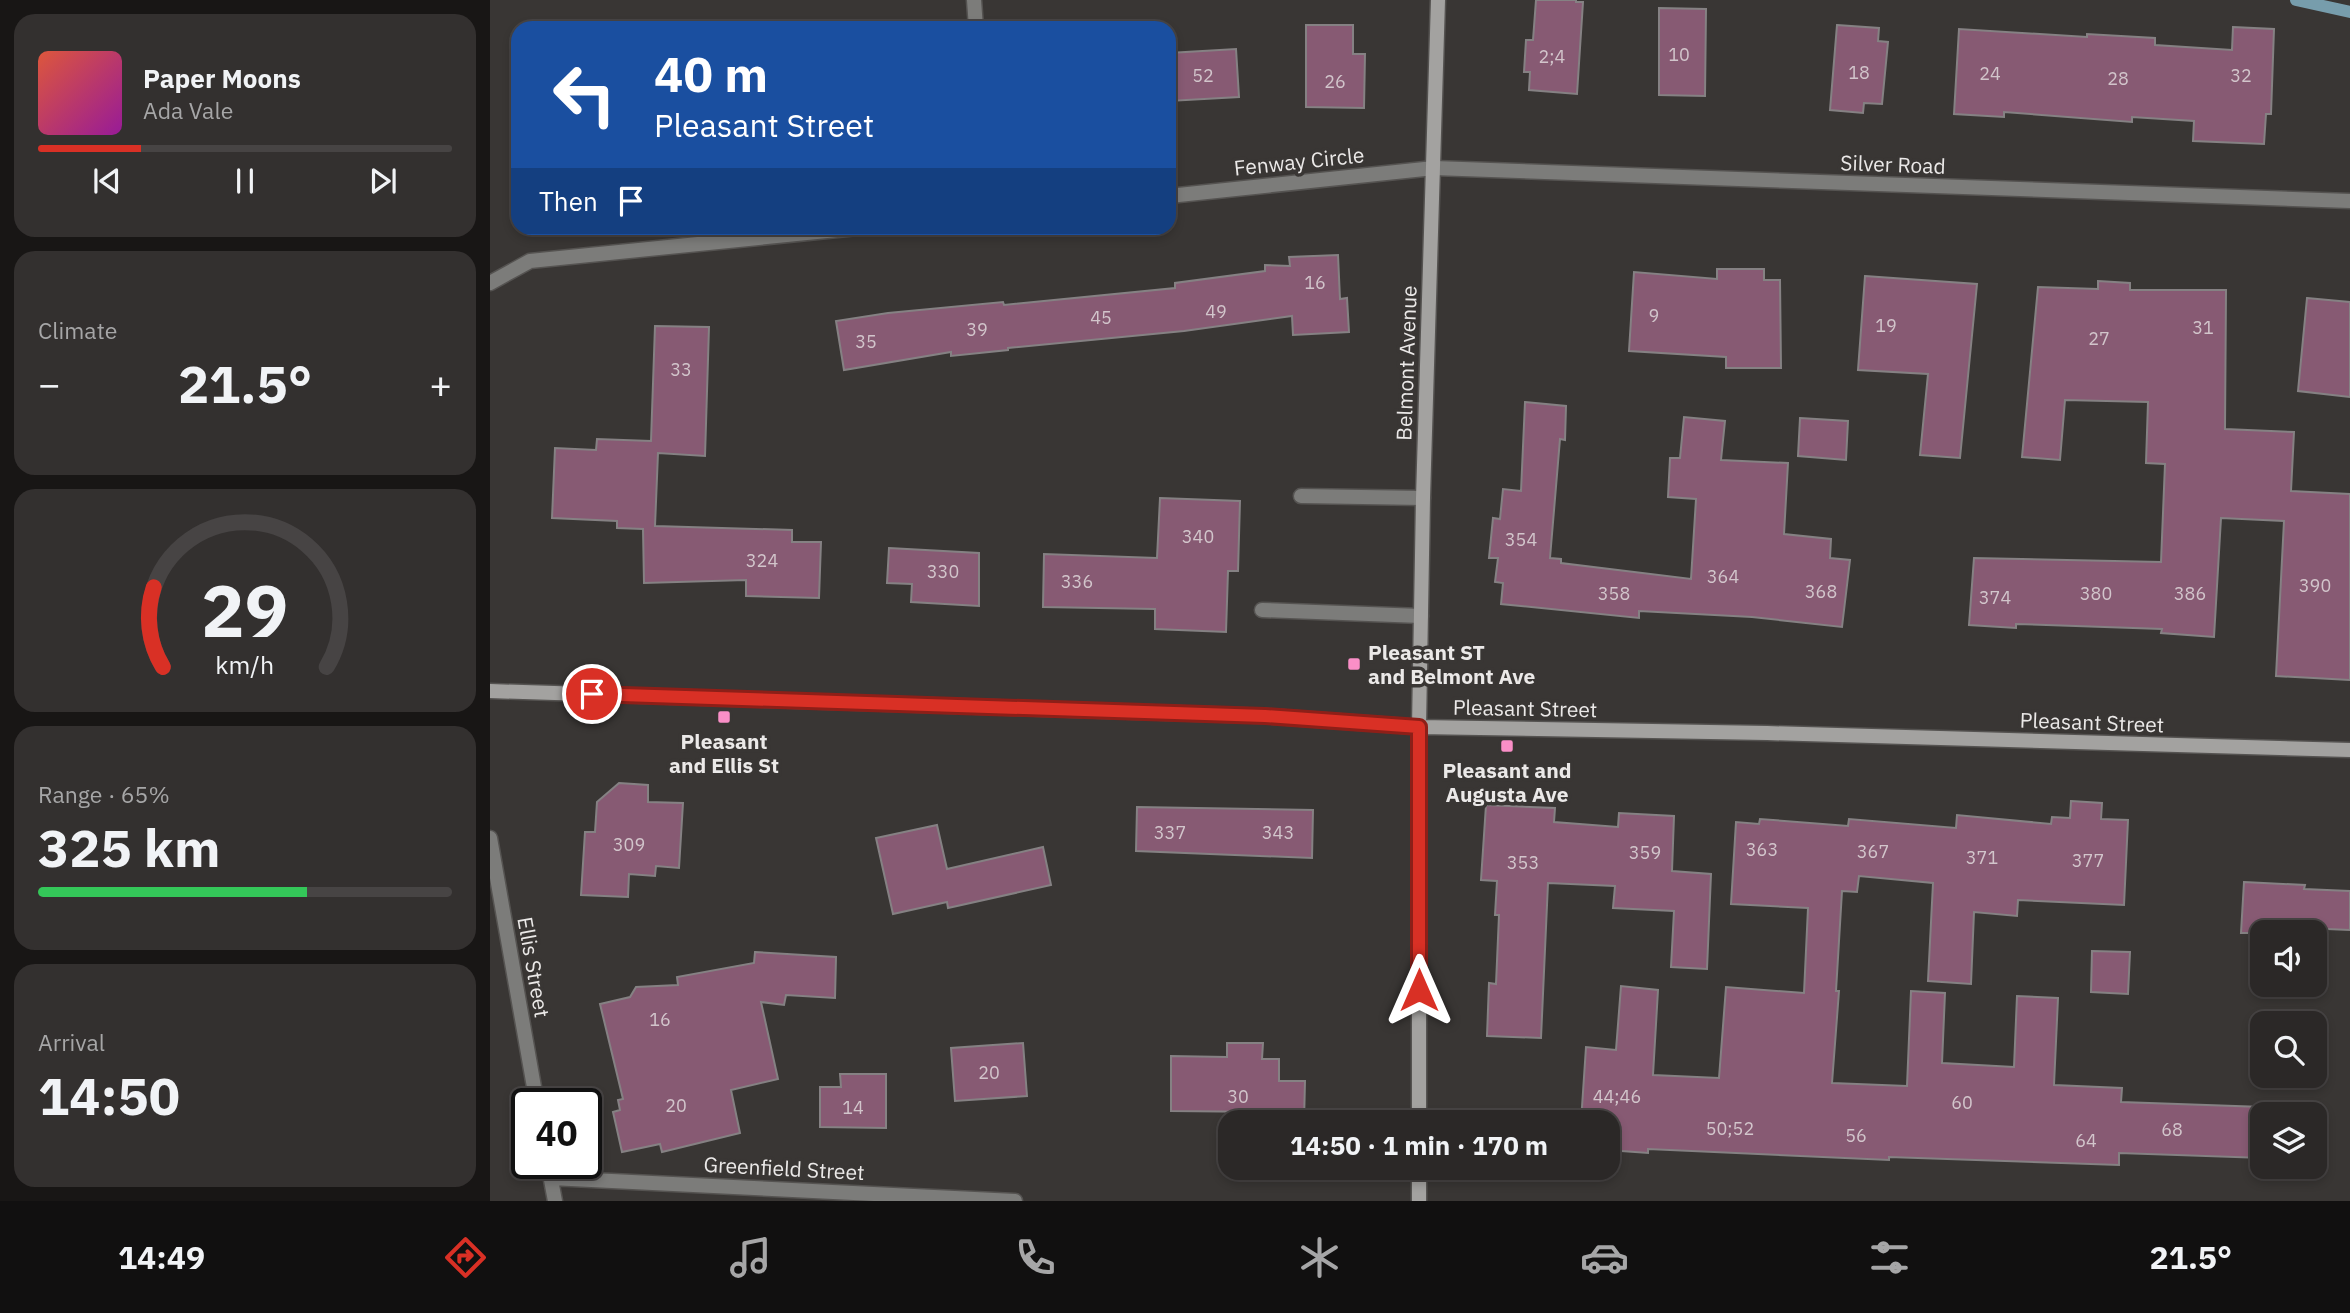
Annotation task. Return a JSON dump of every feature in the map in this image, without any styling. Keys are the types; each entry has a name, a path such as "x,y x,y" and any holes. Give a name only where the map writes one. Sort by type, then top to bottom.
{"main road":[{"name":"Belmont Avenue","path":"1419,1110 1419,727 1438,0"},
{"name":"Pleasant Street","path":"490,691 1265,716 1419,727 1767,733 2350,750"},
{"path":"1419,1180 1419,1201"}],"street":[{"path":"974,0 976,21"},
{"name":"Fenway Circle","path":"1176,195 1434,168"},
{"name":"Silver Road","path":"1434,168 2350,201"},
{"path":"490,283 530,261 788,235"},
{"path":"1301,496 1423,498"},
{"path":"1262,610 1421,616"},
{"name":"Ellis Street","path":"490,838 534,1088"},
{"name":"Greenfield Street","path":"602,1174 1015,1201"},
{"path":"551,1179 555,1201"}],"building":[{"path":"1536,0 1583,2 1577,94 1529,90 1530,72 1524,72 1526,40 1533,40"},
{"path":"1659,8 1706,9 1705,96 1659,95"},
{"path":"1306,25 1353,25 1353,54 1365,54 1364,108 1306,107"},
{"path":"1837,25 1879,28 1878,41 1888,42 1882,104 1864,103 1863,113 1830,110"},
{"path":"2233,27 2274,29 2271,114 2266,114 2264,144 2193,141 2194,121 2132,117 2132,122 2004,112 2004,117 1954,114 1959,29 2087,37 2087,34 2155,38 2155,45 2232,50"},
{"path":"1236,49 1239,97 1176,101 1176,53"},
{"path":"1338,255 1340,299 1347,298 1349,332 1293,335 1292,316 1184,331 951,356 951,352 844,370 836,321 888,313 1175,288 1175,283 1265,271 1265,265 1290,266 1289,257"},
{"path":"1717,269 1764,269 1764,280 1780,280 1781,368 1726,368 1726,357 1629,351 1634,272 1717,279"},
{"path":"1865,276 1977,284 1960,458 1920,455 1928,374 1858,370"},
{"path":"2098,281 2130,283 2130,290 2226,290 2225,429 2294,432 2291,491 2350,494 2350,680 2276,676 2284,521 2221,518 2214,637 2161,633 2162,629 1969,625 1974,558 2161,562 2165,464 2146,463 2148,402 2065,400 2060,460 2022,457 2038,287 2098,289"},
{"path":"2307,298 2350,302 2350,397 2298,391"},
{"path":"655,326 709,327 705,456 658,453 655,526 792,530 792,542 821,542 819,598 746,596 746,580 644,583 643,529 617,528 617,521 552,518 555,448 596,450 597,439 651,441"},
{"path":"1525,402 1566,406 1565,440 1560,439 1550,558 1561,559 1561,563 1691,579 1696,499 1668,497 1670,458 1680,458 1684,417 1725,421 1721,460 1788,463 1784,534 1831,539 1830,558 1850,560 1842,627 1752,617 1639,611 1639,618 1501,604 1503,583 1495,582 1498,558 1489,558 1493,518 1500,519 1503,489 1521,491"},
{"path":"1800,418 1848,421 1846,460 1798,456"},
{"path":"1160,498 1240,501 1238,571 1228,571 1226,632 1155,629 1155,609 1043,607 1044,554 1157,558"},
{"path":"889,548 979,553 979,606 911,602 912,584 887,583"},
{"path":"619,783 648,785 648,802 683,803 679,868 656,866 655,876 629,874 628,897 581,895 585,832 595,832 597,802"},
{"path":"2071,801 2102,803 2101,819 2128,820 2124,905 2018,900 2017,916 1974,912 1971,984 1928,981 1933,883 1859,876 1857,892 1842,891 1836,991 1839,991 1832,1083 1907,1086 1911,991 1945,993 1942,1063 2014,1067 2017,996 2058,998 2054,1085 2122,1088 2121,1102 2250,1107 2250,1158 2119,1153 2119,1165 1889,1157 1889,1160 1648,1149 1648,1153 1620,1151 1620,1110 1582,1110 1586,1047 1616,1050 1621,986 1658,990 1653,1075 1719,1078 1726,987 1804,993 1808,908 1731,904 1736,822 1759,824 1760,819 1848,826 1849,819 1956,828 1957,815 2051,824 2052,817 2070,818"},
{"path":"1486,805 1555,808 1554,822 1618,827 1619,813 1674,816 1672,871 1711,874 1707,969 1671,967 1674,911 1613,908 1615,886 1548,883 1541,1038 1487,1036 1489,983 1496,984 1499,915 1495,915 1497,881 1481,880"},
{"path":"1137,807 1313,810 1312,858 1136,851"},
{"path":"937,825 947,869 1043,847 1051,885 948,908 947,902 893,914 876,838"},
{"path":"2244,882 2305,885 2304,889 2350,891 2350,930 2327,929 2327,920 2250,920 2250,933 2241,933"},
{"path":"2092,951 2130,952 2128,994 2091,992"},
{"path":"755,952 836,957 835,998 786,995 784,1005 761,1002 778,1079 731,1090 740,1133 662,1152 660,1144 622,1152 613,1112 620,1110 618,1100 623,1099 600,1004 630,997 636,987 678,985 677,977 754,963"},
{"path":"1023,1043 1027,1096 955,1101 951,1048"},
{"path":"1227,1043 1263,1043 1262,1059 1279,1059 1279,1081 1305,1081 1304,1110 1171,1111 1171,1056 1227,1057"},
{"path":"840,1074 886,1074 886,1128 820,1127 820,1087 841,1087"}],"waterway":[{"path":"2296,0 2350,12"}],"place":[{"name":"Pleasant ST and Belmont Ave","path":"1354,664"},
{"name":"Pleasant and Ellis St","path":"724,717"},
{"name":"Pleasant and Augusta Ave","path":"1507,746"}],"route":[{"path":"592,694 1265,716 1419,727 1419,990"}]}
